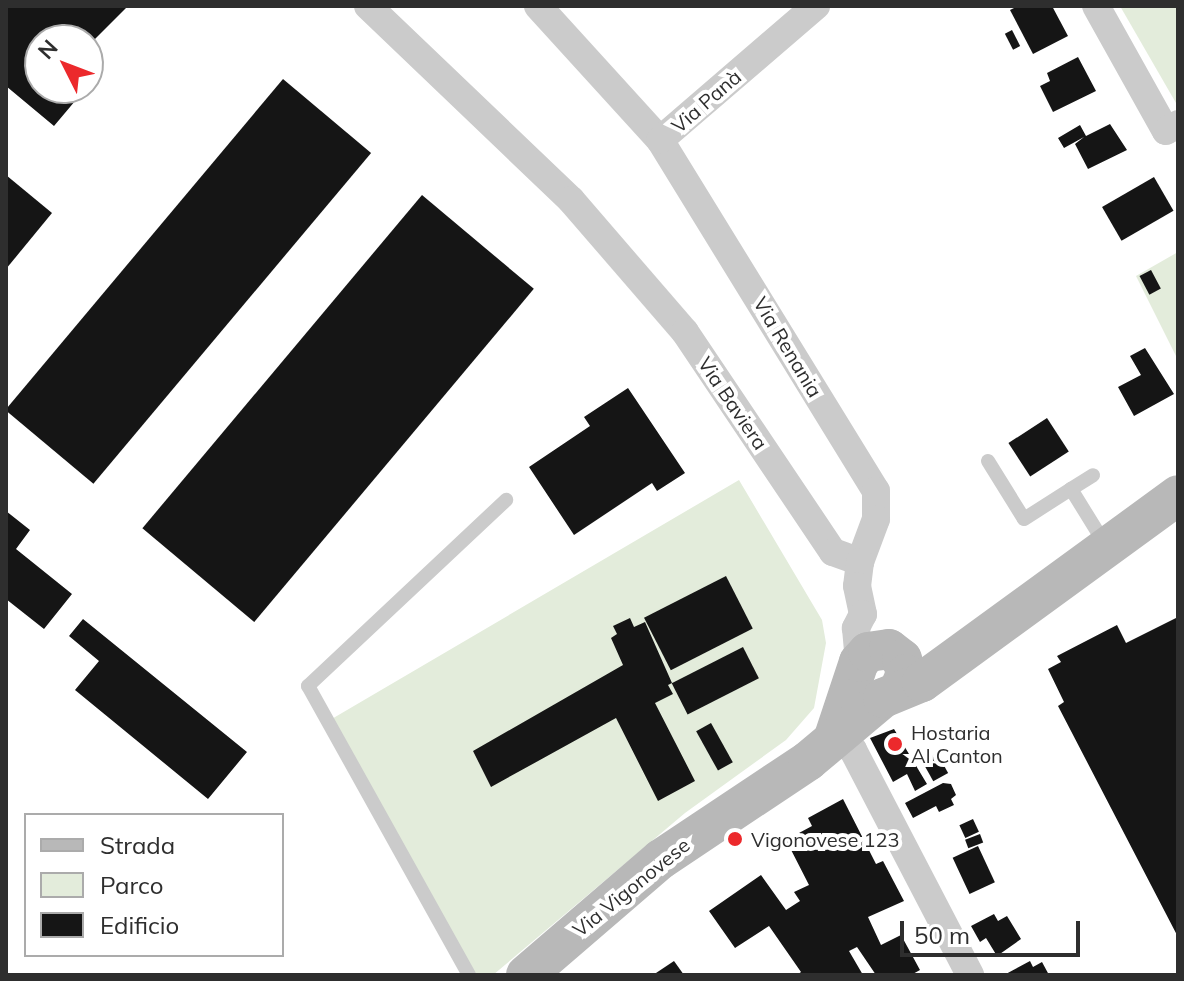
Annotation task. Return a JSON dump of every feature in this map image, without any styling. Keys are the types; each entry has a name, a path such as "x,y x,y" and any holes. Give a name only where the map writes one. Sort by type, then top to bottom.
{"main road":[{"path":"880,671 961,653 1107,547 1175,503"},
{"name":"Via Vigonovese","path":"526,975 661,859 739,804 808,761 834,737 880,671"},
{"name":"Via Vigonovese","path":"563,975 739,804"}],"street":[{"name":"Via Baviera","path":"368,6 571,200 685,332 833,552 860,562"},
{"name":"Via Panà","path":"538,6 660,140 816,6"},
{"path":"1096,6 1166,131 1178,124"},
{"name":"Via Renania","path":"660,140 876,491 876,519 860,562"},
{"path":"860,562 863,614 875,622 880,671"},
{"path":"834,737 853,750 970,975"}],"lane":[{"path":"988,461 1024,519 1093,475"},
{"path":"1071,489 1107,547"},
{"path":"469,975 308,686 506,500"}],"green space":[{"path":"1120,6 1178,6 1176,103"},
{"path":"1178,252 1178,360 1136,276"},
{"path":"739,480 822,620 826,643 814,708 786,740 685,813 493,975 472,975 330,720"}],"building":[{"path":"6,6 128,6 104,30 104,24 24,24 24,101 6,86"},
{"path":"1018,6 1052,6 1068,36 1033,54 1010,10"},
{"path":"1012,30 1020,46 1013,50 1005,34"},
{"path":"1078,57 1096,91 1053,112 1040,86 1050,81 1047,73"},
{"path":"283,79 371,153 93,484 6,409"},
{"path":"28,104 73,104 54,126"},
{"path":"1110,124 1127,150 1088,169 1075,144 1084,137 1064,148 1058,138 1080,125 1086,136"},
{"path":"6,175 52,213 6,269"},
{"path":"1154,177 1174,211 1122,241 1102,207"},
{"path":"422,195 534,289 254,622 142,528"},
{"path":"1151,270 1161,289 1149,295 1140,276"},
{"path":"1145,348 1174,394 1134,416 1118,387 1141,375 1130,356"},
{"path":"628,388 685,473 657,491 652,483 574,535 529,467 590,426 584,417"},
{"path":"1047,418 1069,452 1030,477 1008,443"},
{"path":"6,511 30,530 16,549 72,594 44,629 6,599"},
{"path":"726,576 753,629 671,670 644,618"},
{"path":"1178,617 1178,937 1058,706 1064,702 1048,669 1061,662 1057,656 1117,625 1126,643"},
{"path":"630,618 634,627 645,622 672,683 668,685 673,694 655,703 695,781 658,801 616,718 491,787 473,751 623,665 611,638 617,634 613,626"},
{"path":"83,619 247,752 208,799 75,690 99,661 69,636"},
{"path":"743,647 759,678 688,715 672,683"},
{"path":"711,723 733,762 718,771 696,731"},
{"path":"894,729 927,784 915,791 907,774 893,782 870,738"},
{"path":"937,753 948,773 933,781 922,761"},
{"path":"943,783 951,784 956,795 951,799 954,805 939,812 936,806 913,818 905,803"},
{"path":"843,799 876,864 883,861 904,901 868,917 881,945 901,935 920,970 911,975 876,975 857,947 849,951 863,975 797,975 801,972 769,926 735,948 709,911 761,875 786,910 800,901 794,892 809,885 786,840 812,826 808,818"},
{"path":"973,819 979,832 965,838 959,825"},
{"path":"980,834 983,842 968,848 965,840"},
{"path":"978,846 995,882 970,894 953,858"},
{"path":"994,914 998,921 1007,916 1021,939 997,956 986,938 980,942 971,926"},
{"path":"674,961 684,975 653,975"},
{"path":"1030,961 1033,967 1042,962 1049,975 1004,975"}],"place":[{"name":"Hostaria Al Canton","path":"895,744"},
{"name":"Vigonovese 123","path":"735,839"}]}
